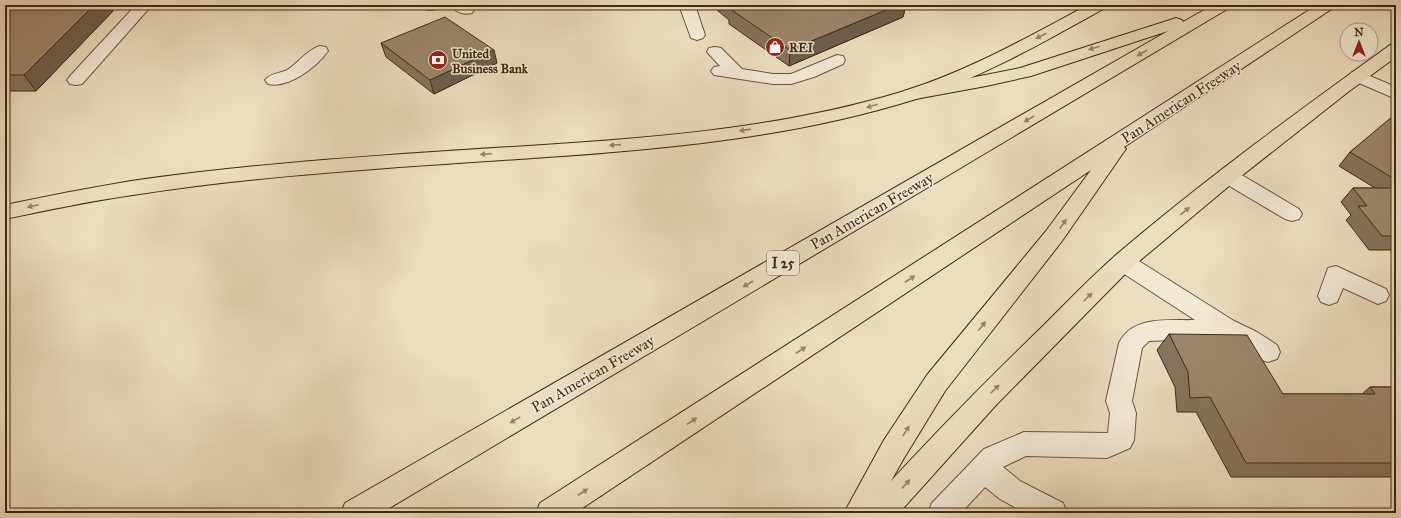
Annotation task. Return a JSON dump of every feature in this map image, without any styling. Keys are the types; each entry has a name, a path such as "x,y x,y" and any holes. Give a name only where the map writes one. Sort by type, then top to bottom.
{"main road":[{"path":"5,212 61,200 125,189 270,170 614,146 678,139 824,117 866,108 910,95 981,66 1100,5"},
{"name":"Pan American Freeway","path":"550,513 1328,5"},
{"name":"Pan American Freeway","path":"355,513 1218,9"},
{"path":"910,95 1025,72 1218,9"},
{"path":"881,513 925,463 987,398 1123,262 1228,176 1358,76 1396,49"},
{"path":"858,513 894,449 936,383 1054,236 1124,139"}],"street":[{"path":"76,80 144,5"},
{"path":"687,5 697,35"},
{"path":"274,80 295,73 320,52"},
{"path":"715,52 728,71 777,79 791,78 837,60"},
{"path":"1358,76 1396,94"},
{"path":"1228,176 1292,214"},
{"path":"1123,262 1226,328 1248,339 1268,352"},
{"path":"1328,296 1336,274 1378,295"},
{"path":"942,513 994,458 1024,444 1107,446 1120,440 1123,412 1119,401 1131,343 1144,332 1226,328"},
{"path":"984,468 1010,490 1053,513"}],"building":[{"path":"5,5 94,5 24,75 5,75"},
{"path":"731,5 898,5 790,50 730,9 733,6"},
{"path":"445,17 494,50 430,80 381,43"},
{"path":"1393,116 1396,116 1396,180 1350,152"},
{"path":"1353,188 1396,188 1396,236 1382,236 1358,206 1367,206"},
{"path":"1169,334 1247,335 1283,394 1375,394 1370,387 1396,387 1396,463 1246,463 1210,397 1190,398 1188,372"}],"place":[{"name":"REI","path":"775,47"},
{"name":"United Business Bank","path":"438,60"}]}
